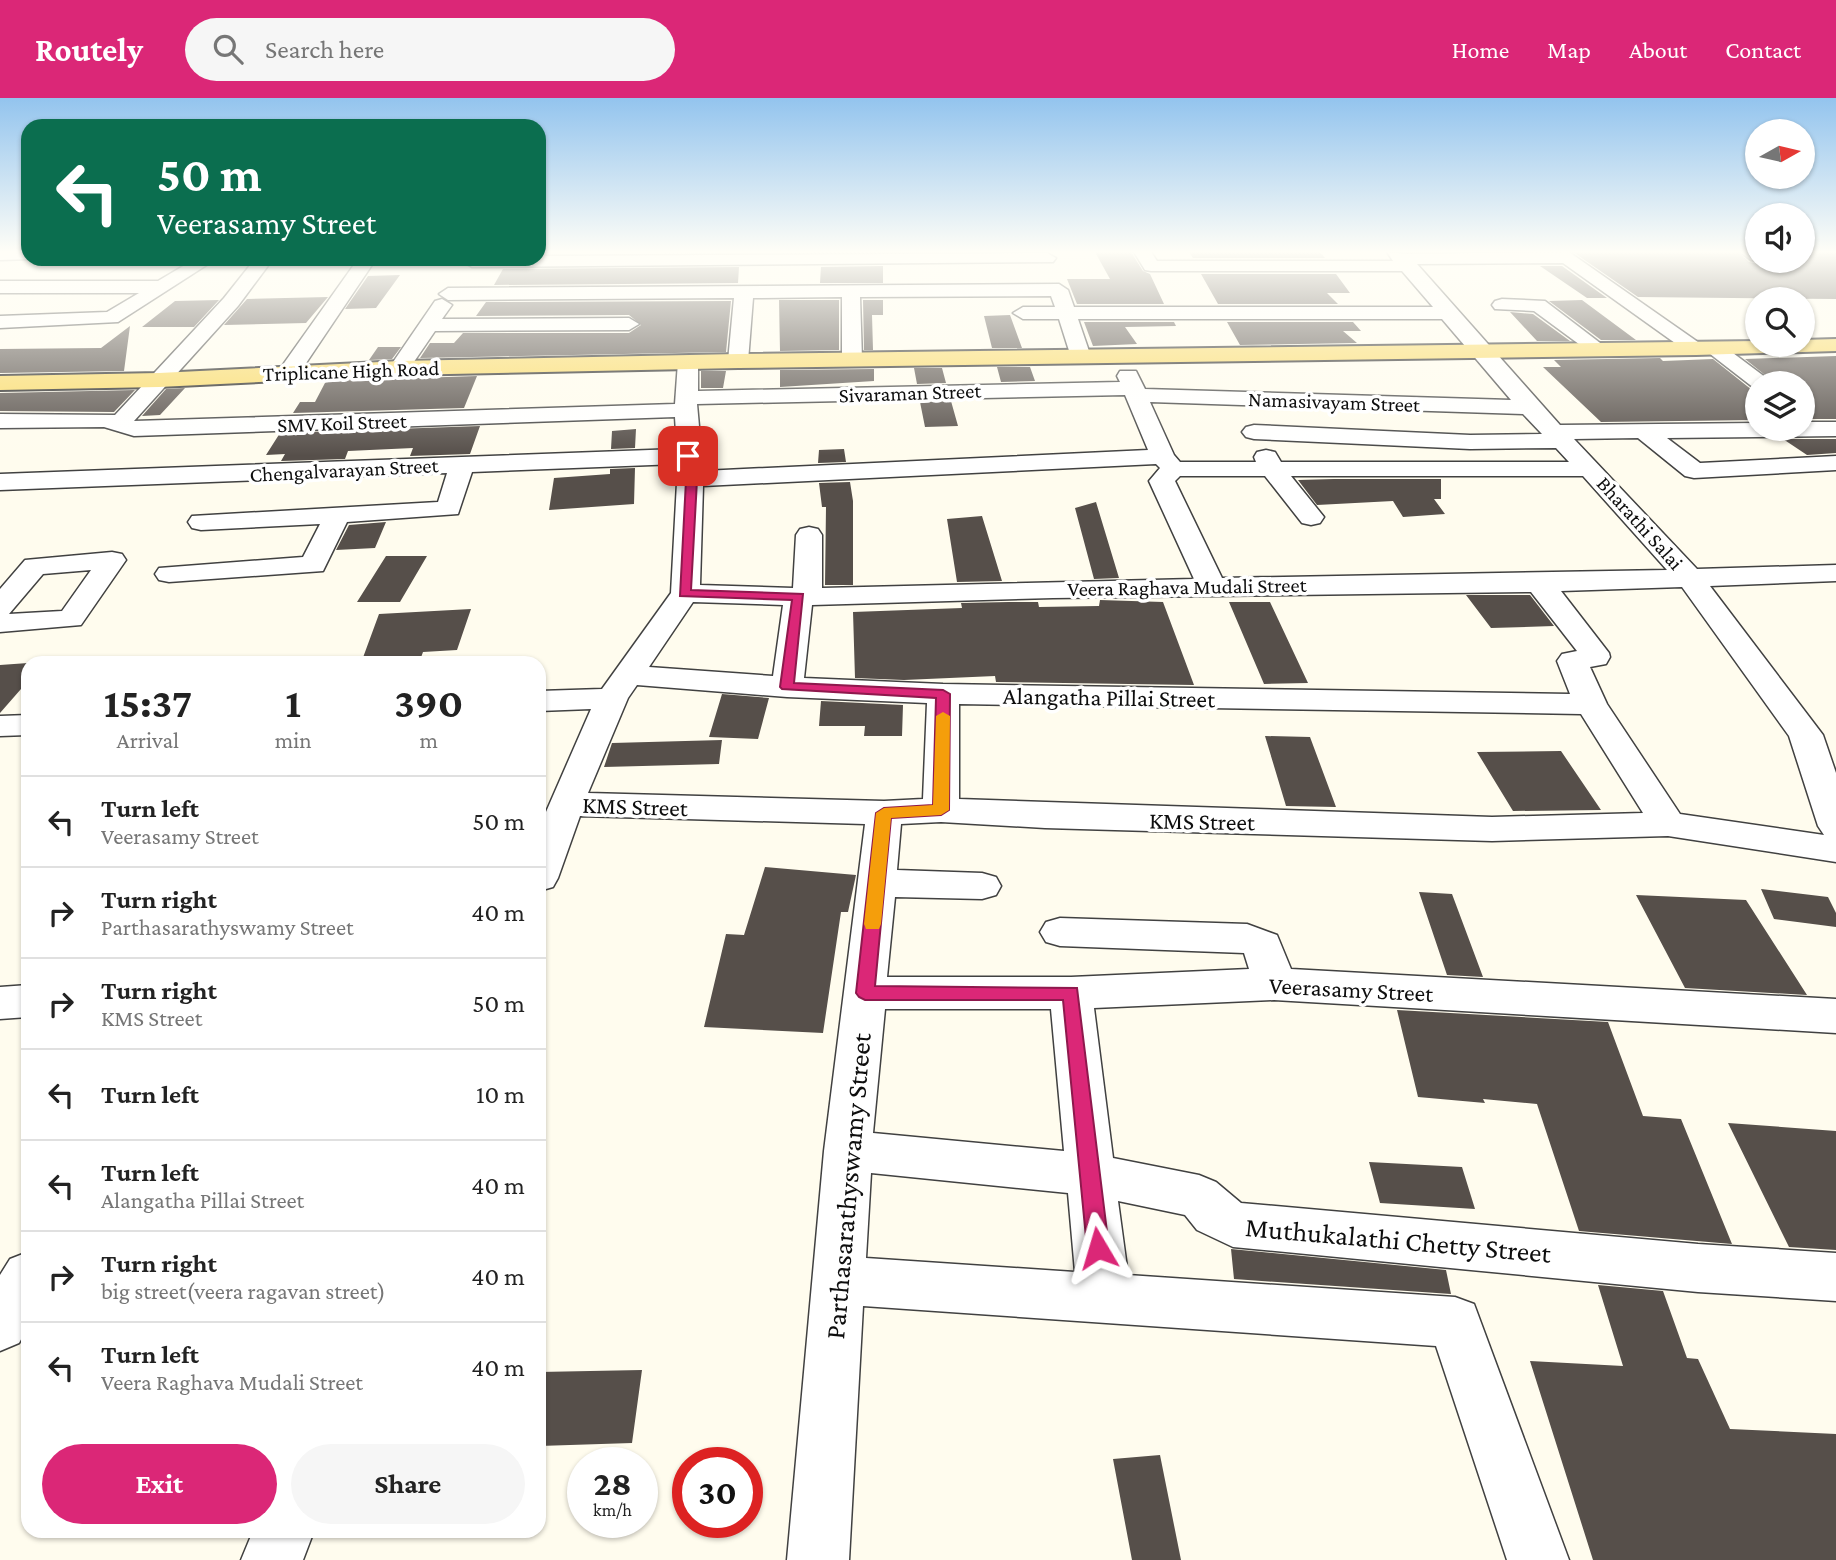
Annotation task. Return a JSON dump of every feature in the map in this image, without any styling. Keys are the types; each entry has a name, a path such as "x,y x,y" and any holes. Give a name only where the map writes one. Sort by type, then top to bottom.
{"main road":[{"name":"Triplicane High Road","path":"0,383 159,380 400,368 688,362 1836,345"}],"street":[{"path":"0,321 28,320"},
{"path":"120,423 214,320"},
{"path":"288,373 325,320"},
{"path":"400,368 433,320"},
{"path":"610,364 631,320"},
{"path":"738,361 742,320"},
{"path":"849,320 852,359"},
{"path":"1069,320 1081,357"},
{"name":"Bharathi Salai","path":"1455,320 1556,437 1590,469 1690,578 1821,735 1836,826"},
{"path":"1559,320 1598,349"},
{"path":"1662,320 1745,373"},
{"path":"430,325 629,324"},
{"path":"1119,356 1136,392 1165,473 1212,588"},
{"path":"546,859 566,804 620,687 685,593 690,468 685,404 688,362"},
{"name":"Namasivayam Street","path":"1136,392 1244,399 1529,407"},
{"name":"Sivaraman Street","path":"685,404 1136,392"},
{"path":"1244,399 1254,432 1274,471 1311,517"},
{"name":"SMV Koil Street","path":"0,421 106,420 134,429 685,404"},
{"path":"1254,432 1470,442 1645,432 1836,429"},
{"path":"1645,432 1694,471 1836,463"},
{"path":"201,522 449,509 462,465"},
{"name":"Chengalvarayan Street","path":"0,482 462,465 690,468 947,465 1165,473 1590,469"},
{"path":"169,574 313,565 337,516"},
{"path":"787,687 803,596 809,535"},
{"path":"1690,578 1836,573"},
{"name":"Veera Raghava Mudali Street","path":"685,593 803,596 1690,578"},
{"path":"1539,583 1594,653 1595,657 1590,660 1573,661 1591,705 1668,824"},
{"name":"Alangatha Pillai Street","path":"546,700 620,687 787,687 943,694 1591,705"},
{"path":"941,810 943,694"},
{"path":"0,726 21,725"},
{"name":"KMS Street","path":"566,804 884,813 941,810 1059,817 1492,829 1668,824 1836,849"},
{"name":"Parthasarathyswamy Street","path":"818,1560 848,1151 884,813"},
{"path":"877,883 982,886"},
{"path":"1060,932 1247,939 1263,944 1274,984"},
{"name":"Veerasamy Street","path":"865,993 1071,993 1274,984 1836,1016"},
{"path":"1071,993 1104,1297"},
{"path":"0,1003 21,1002"},
{"name":"Muthukalathi Chetty Street","path":"848,1151 1089,1174 1199,1197 1215,1214 1233,1225 1698,1268 1836,1277"},
{"path":"838,1279 1455,1322 1538,1560"},
{"path":"0,1325 21,1288"},
{"path":"272,1560 282,1538"}],"building":[{"path":"151,320 200,320 194,327 142,327"},
{"path":"228,320 308,320 306,323 224,325"},
{"path":"635,320 729,320 726,352 420,358 430,343 454,343 463,333 629,333 641,325"},
{"path":"779,320 839,320 839,350 780,351"},
{"path":"863,320 872,320 873,350 864,350"},
{"path":"985,320 1012,320 1022,348 992,348"},
{"path":"1518,320 1542,320 1570,341 1537,341"},
{"path":"1575,320 1609,320 1636,340 1601,340"},
{"path":"1084,322 1174,322 1176,326 1125,327 1137,344 1093,346"},
{"path":"1227,322 1353,322 1361,331 1343,331 1357,343 1240,345"},
{"path":"130,326 124,371 0,373 0,349 101,348"},
{"path":"378,347 401,347 392,359 369,360"},
{"path":"1836,356 1836,419 1815,419 1815,371 1760,371 1745,359 1815,357"},
{"path":"1713,359 1745,384 1745,420 1601,422 1543,367 1561,367 1554,360"},
{"path":"997,367 1030,367 1035,381 1001,382"},
{"path":"914,368 942,368 946,383 917,384"},
{"path":"874,369 874,381 780,387 780,370"},
{"path":"701,371 726,371 723,388 701,388"},
{"path":"477,376 464,408 293,413 300,402 315,402 326,381"},
{"path":"185,388 160,415 142,416 166,389"},
{"path":"135,390 114,412 0,411 0,393"},
{"path":"951,401 958,426 925,427 920,402"},
{"path":"480,426 470,454 410,456 413,448 348,451 345,459 281,461 285,454 266,455 280,433"},
{"path":"636,429 635,448 611,449 612,431"},
{"path":"1836,439 1836,453 1807,455 1786,441"},
{"path":"844,449 846,462 818,463 819,450"},
{"path":"635,468 634,504 549,510 554,478 610,474 610,469"},
{"path":"1441,479 1441,499 1434,499 1445,514 1403,517 1393,501 1317,505 1298,480"},
{"path":"850,482 853,501 853,585 825,585 826,507 822,507 819,483"},
{"path":"1096,502 1119,578 1094,579 1075,508"},
{"path":"982,516 1002,581 957,582 947,519"},
{"path":"386,522 375,548 336,550 349,525"},
{"path":"386,556 427,556 400,602 357,602"},
{"path":"1466,595 1530,595 1554,626 1491,628"},
{"path":"1100,600 1163,602 1194,685 996,682 995,676 904,680 855,678 853,612 962,608 961,603 1038,602 1039,607 1099,606"},
{"path":"1229,602 1270,602 1308,683 1264,684"},
{"path":"471,609 457,650 423,652 422,656 364,656 379,614"},
{"path":"21,664 21,689 0,713 0,665"},
{"path":"722,694 769,698 758,739 709,737"},
{"path":"821,701 903,705 902,736 864,736 865,726 819,726"},
{"path":"1265,736 1310,737 1336,807 1286,806"},
{"path":"722,740 719,764 604,767 612,743"},
{"path":"1561,751 1601,810 1513,811 1477,752"},
{"path":"765,867 856,875 848,912 841,912 823,1033 704,1027 726,934 744,935"},
{"path":"1761,889 1828,897 1836,913 1836,927 1774,919"},
{"path":"1419,892 1452,894 1483,977 1447,975"},
{"path":"1636,895 1746,900 1807,995 1685,988"},
{"path":"1397,1010 1608,1022 1643,1116 1681,1119 1732,1244 1579,1231 1537,1104 1418,1097"},
{"path":"1728,1123 1836,1131 1836,1250 1789,1247"},
{"path":"1369,1162 1462,1167 1475,1209 1380,1203"},
{"path":"1231,1249 1446,1270 1451,1294 1234,1279"},
{"path":"1598,1285 1663,1291 1687,1358 1698,1359 1730,1429 1836,1434 1836,1560 1593,1560 1530,1361 1623,1366"},
{"path":"642,1370 632,1443 546,1446 546,1372"},
{"path":"1160,1455 1181,1560 1132,1560 1113,1459"}],"slow traffic":[{"path":"872,924 884,813 941,810 943,716"}],"route":[{"path":"688,456 691,480 685,593 799,597 787,687 943,694 941,810 884,813 865,993 1071,993 1098,1248"}]}
